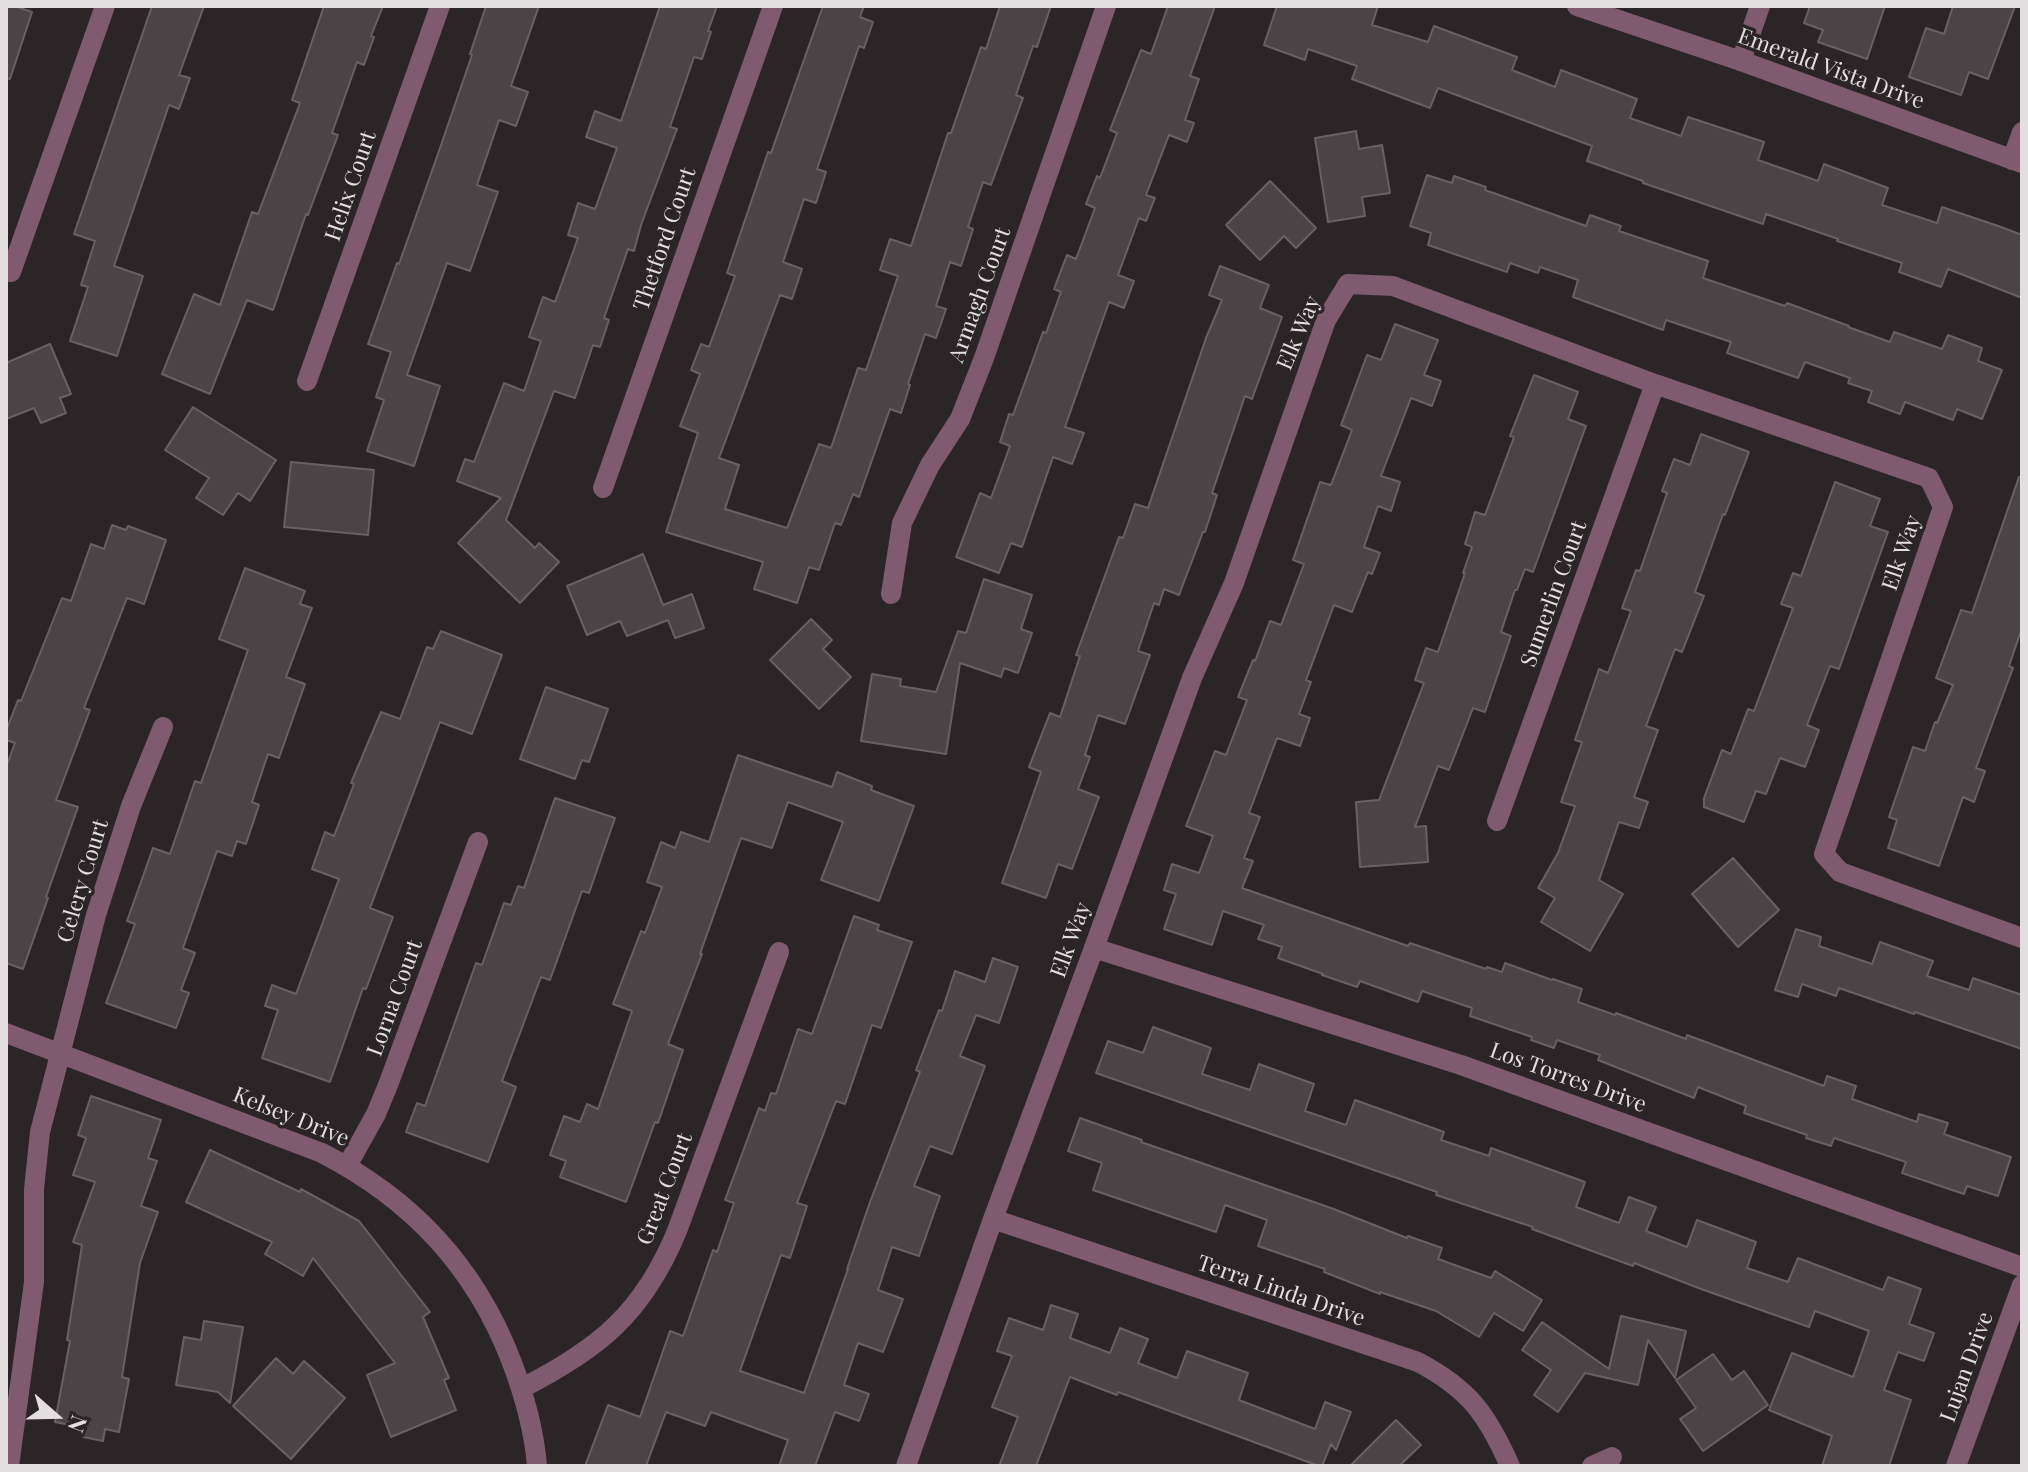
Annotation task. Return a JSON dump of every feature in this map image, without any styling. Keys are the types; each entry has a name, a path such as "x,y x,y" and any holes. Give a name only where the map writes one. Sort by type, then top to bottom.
{"street":[{"path":"11,272 105,6"},
{"name":"Helix Court","path":"307,381 440,6"},
{"name":"Thetford Court","path":"603,488 773,6"},
{"name":"Armagh Court","path":"891,594 902,523 930,465 960,419 1106,6"},
{"name":"Emerald Vista Drive","path":"1577,6 1741,61 2017,161"},
{"path":"1741,61 1760,6"},
{"path":"2017,161 2022,132"},
{"name":"Elk Way","path":"906,1466 993,1219 1192,678 1234,583 1326,320 1348,284 1393,286 1655,384 1929,478 1943,507 1824,854 1840,872 2022,938"},
{"name":"Sumerlin Court","path":"1497,821 1655,384"},
{"name":"Celery Court","path":"9,1466 34,1282 34,1189 40,1132 96,915 131,806 163,727"},
{"name":"Lorna Court","path":"347,1166 388,1085 478,842"},
{"name":"Los Torres Drive","path":"1094,948 1461,1065 2022,1267"},
{"name":"Great Court","path":"522,1388 584,1353 608,1333 631,1310 666,1258 779,952"},
{"name":"Kelsey Drive","path":"6,1033 322,1153 400,1202 447,1249 485,1302 522,1388 537,1466"},
{"name":"Terra Linda Drive","path":"993,1219 1418,1362 1443,1375 1465,1393 1484,1415 1510,1466"},
{"name":"Lujan Drive","path":"1956,1466 2022,1285"},
{"path":"1592,1466 1612,1457"}],"building":[{"path":"6,6 32,12 10,79 6,78"},
{"path":"152,6 204,6 179,75 190,78 179,109 169,105 114,266 143,276 117,356 70,341 88,287 81,285 95,241 74,234"},
{"path":"324,6 383,6 364,65 357,62 332,133 338,135 306,214 273,310 247,300 210,394 162,374 194,294 220,305 252,212 258,214 300,103 292,100"},
{"path":"486,6 539,6 511,86 528,92 516,126 499,120 477,185 498,192 470,271 447,263 407,375 440,386 414,466 367,451 384,400 376,397 391,352 368,344 439,151"},
{"path":"660,6 717,6 702,59 694,57 670,127 677,129 634,251 628,249 604,318 609,320 600,347 593,345 575,398 554,391 506,520 535,548 539,543 559,562 520,603 458,543 501,498 457,481 465,459 474,462 504,383 524,391 541,341 529,337 543,297 555,302 578,238 568,235 578,203 595,209 617,148 586,137 595,111 621,121"},
{"path":"823,6 864,6 860,17 873,22 864,48 859,46 817,169 826,172 816,203 804,199 783,262 802,269 792,299 780,295 719,458 739,465 725,509 787,528 819,444 831,448 858,368 866,370 898,276 880,270 890,239 911,246 948,133 951,133 981,47 986,49 1000,6 1051,6 1016,95 1023,98 991,185 983,182 968,227 973,229 961,266 950,262 936,306 946,309 936,338 925,334 901,413 890,409 859,497 853,494 841,525 835,523 819,570 809,567 797,603 754,589 763,562 666,532 698,433 680,426 700,374 691,370 701,344 709,347 735,276 727,273"},
{"path":"1168,6 1215,6 1190,76 1199,79 1185,120 1194,123 1187,142 1169,135 1146,195 1155,198 1146,221 1139,218 1118,275 1134,281 1124,308 1109,302 1065,427 1084,433 1072,464 1053,457 1022,547 1011,543 999,573 956,557 980,493 991,498 1010,446 1000,442 1009,414 1013,415 1061,292 1054,289 1067,255 1076,259 1095,208 1086,204 1097,176 1100,178 1117,133 1110,130 1141,50 1151,54"},
{"path":"1277,6 1378,6 1372,25 1428,42 1434,26 1517,57 1512,70 1555,87 1561,70 1637,99 1630,118 1681,136 1688,117 1764,142 1758,160 1818,181 1824,164 1888,188 1882,205 1937,223 1942,207 2022,235 2022,298 1948,269 1941,287 1899,272 1902,263 1838,239 1766,214 1763,224 1587,161 1592,146 1438,88 1430,108 1352,79 1357,66 1308,49 1305,60 1264,45"},
{"path":"1810,6 1885,6 1867,59 1818,42 1823,30 1804,23"},
{"path":"1953,6 2015,6 1988,79 1969,72 1961,95 1909,77 1926,28 1944,34"},
{"path":"1356,131 1359,149 1382,145 1390,193 1362,197 1365,216 1328,222 1315,138"},
{"path":"1427,175 1452,183 1454,176 1586,226 1590,215 1621,226 1619,231 1708,261 1703,278 1785,306 1787,303 1890,342 1894,332 1942,349 1948,335 1982,348 1978,361 2002,370 1982,419 1957,409 1953,420 1905,402 1900,414 1868,402 1872,391 1848,383 1850,378 1805,362 1798,378 1727,353 1731,342 1666,320 1663,330 1573,297 1578,280 1540,267 1538,273 1510,263 1507,272 1428,245 1431,233 1410,226"},
{"path":"1270,181 1316,228 1296,248 1284,236 1260,260 1226,225"},
{"path":"1220,266 1269,285 1260,308 1282,317 1252,399 1245,396 1212,493 1217,495 1205,532 1179,595 1164,589 1159,605 1154,603 1138,651 1150,655 1125,724 1098,715 1085,755 1090,757 1078,789 1099,797 1072,869 1058,864 1046,898 1002,883 1041,772 1029,767 1050,713 1060,717 1080,656 1076,655 1119,537 1123,538 1135,504 1148,508 1222,300 1209,295"},
{"path":"1395,324 1438,340 1424,375 1441,381 1432,406 1411,398 1381,476 1400,482 1391,511 1378,506 1364,547 1380,553 1372,574 1368,572 1352,612 1334,605 1306,680 1311,682 1299,714 1310,718 1300,746 1277,738 1249,813 1260,817 1244,858 1253,861 1242,888 1408,946 1410,943 1486,969 1502,972 1505,963 1582,989 1578,1002 1686,1039 1687,1035 1824,1086 1827,1076 1856,1086 1852,1099 1917,1122 1919,1114 1948,1123 1944,1134 2011,1157 1998,1196 1967,1186 1964,1194 1902,1173 1906,1162 1834,1138 1831,1146 1806,1138 1807,1135 1744,1113 1746,1106 1698,1087 1694,1098 1598,1060 1600,1055 1557,1040 1554,1048 1531,1040 1532,1037 1470,1016 1472,1008 1422,991 1418,1002 1360,981 1357,987 1322,975 1278,958 1282,947 1258,939 1264,925 1223,911 1212,945 1164,929 1176,894 1164,890 1172,864 1199,873 1213,836 1186,826 1215,751 1226,755 1247,700 1238,697 1270,621 1281,625 1304,564 1293,560 1320,482 1331,485 1352,430 1341,425 1367,355 1381,360"},
{"path":"50,344 71,394 60,398 66,413 41,423 34,408 6,419 6,363"},
{"path":"1534,375 1578,392 1568,419 1586,426 1533,572 1525,569 1515,590 1501,632 1511,636 1485,712 1473,708 1449,770 1438,766 1415,827 1426,826 1428,862 1360,867 1356,802 1379,800 1424,683 1415,680 1426,648 1438,652 1465,573 1472,547 1465,544 1475,512 1485,515 1514,437 1510,436"},
{"path":"193,407 276,460 250,501 238,493 223,515 196,498 209,478 165,450"},
{"path":"1701,434 1749,452 1695,592 1704,596 1682,652 1675,649 1646,726 1658,730 1634,797 1648,802 1639,828 1619,822 1599,880 1623,894 1590,951 1541,922 1555,898 1538,888 1558,853 1575,806 1561,802 1582,742 1575,740 1599,669 1608,673 1631,611 1622,608 1636,570 1640,571 1667,493 1662,491 1674,459 1690,465"},
{"path":"291,462 374,470 368,535 284,527"},
{"path":"2019,477 2022,477 2022,628 2009,666 2013,668 1976,768 1985,771 1974,802 1963,797 1939,866 1888,848 1897,820 1889,817 1913,747 1925,751 1953,685 1936,678 1961,610 1972,613"},
{"path":"1835,482 1880,499 1870,526 1888,532 1839,669 1830,666 1807,725 1819,730 1805,767 1780,758 1766,794 1756,791 1744,822 1704,807 1704,798 1722,750 1731,754 1748,709 1754,711 1793,608 1781,604 1793,573 1801,576"},
{"path":"112,525 126,530 128,526 166,540 144,604 127,598 84,708 90,710 56,800 78,807 23,969 6,963 6,767 15,743 6,740 6,731 62,598 71,601 91,544 104,549"},
{"path":"643,554 663,605 692,594 704,628 675,638 668,620 627,636 620,621 587,635 567,586"},
{"path":"245,568 305,591 300,604 312,608 286,677 305,684 279,758 268,754 252,802 259,805 246,844 237,841 232,856 217,851 183,948 195,953 181,990 189,993 176,1028 106,1003 135,924 127,921 153,848 170,854 195,781 201,783 248,650 219,639"},
{"path":"984,579 1032,595 1021,629 1032,633 1018,673 1004,668 1001,677 960,663 946,754 861,741 872,674 901,679 900,686 936,692 958,631 966,633"},
{"path":"811,619 832,640 823,649 851,677 819,709 770,660"},
{"path":"441,631 502,655 472,734 440,722 370,908 393,917 366,989 363,988 330,1082 262,1058 278,1010 265,1006 272,985 296,994 339,879 312,869 325,832 334,836 354,784 351,783 381,712 400,719 427,647 433,649"},
{"path":"546,687 608,709 589,762 582,760 575,779 520,759"},
{"path":"738,755 832,787 837,772 872,786 871,790 914,806 879,901 821,880 843,822 788,802 772,848 741,838 668,1044 683,1050 626,1202 560,1177 566,1161 550,1155 564,1116 580,1122 587,1104 598,1109 632,1011 613,1004 662,887 647,882 661,842 675,848 681,832 709,842"},
{"path":"555,798 615,818 589,893 582,891 550,980 541,977 502,1081 516,1087 488,1162 406,1132 417,1103 425,1106 476,963 482,965 504,903 511,905 518,886 524,888"},
{"path":"1733,858 1779,910 1738,947 1692,894"},
{"path":"854,916 879,925 877,930 912,942 881,1028 872,1025 845,1104 836,1101 797,1203 807,1206 790,1258 781,1255 740,1371 804,1393 870,1202 920,1072 916,1070 939,1010 942,1011 955,971 985,982 993,958 1018,967 999,1023 976,1015 960,1056 985,1066 952,1154 930,1146 914,1186 940,1196 919,1256 892,1247 878,1290 903,1299 883,1352 858,1343 844,1385 869,1394 859,1421 835,1412 815,1466 779,1466 788,1440 711,1412 705,1426 666,1412 646,1466 585,1466 608,1405 640,1417 670,1331 683,1336 713,1250 717,1252 734,1203 725,1200 759,1108 765,1111 771,1093 776,1094 798,1029 812,1034"},
{"path":"1796,929 1821,937 1819,946 1872,964 1880,942 1933,961 1927,976 1969,990 1973,978 2022,995 2022,1049 1839,988 1836,996 1802,984 1798,997 1775,990"},
{"path":"1153,1027 1211,1048 1202,1074 1250,1090 1259,1064 1314,1084 1305,1111 1346,1125 1355,1100 1444,1132 1441,1140 1489,1156 1491,1148 1585,1182 1576,1207 1619,1223 1629,1197 1656,1207 1646,1231 1687,1247 1697,1220 1756,1242 1747,1268 1788,1282 1798,1258 1883,1290 1888,1277 1921,1289 1909,1324 1934,1333 1924,1361 1898,1352 1884,1390 1911,1400 1889,1466 1822,1466 1832,1436 1769,1410 1792,1353 1853,1377 1869,1331 1815,1311 1809,1327 1096,1073 1108,1041 1143,1053"},
{"path":"91,1096 161,1120 148,1158 157,1161 141,1206 158,1212 140,1263 122,1377 129,1379 119,1432 105,1429 103,1441 83,1437 85,1428 55,1422 70,1341 67,1340 82,1245 73,1242 95,1182 73,1175 86,1138 78,1135"},
{"path":"1080,1118 1407,1238 1442,1248 1438,1259 1491,1278 1495,1271 1542,1300 1523,1331 1494,1313 1479,1337 1436,1311 1380,1294 1324,1272 1325,1269 1258,1246 1267,1220 1225,1205 1216,1232 1093,1190 1102,1163 1068,1151"},
{"path":"210,1150 300,1192 301,1189 359,1221 430,1312 423,1317 449,1378 444,1380 456,1410 391,1437 367,1375 395,1363 313,1258 303,1276 265,1254 272,1242 186,1202"},
{"path":"1051,1305 1078,1314 1070,1338 1110,1353 1120,1328 1148,1339 1138,1363 1177,1378 1187,1351 1248,1373 1239,1400 1315,1429 1325,1402 1351,1412 1336,1450 1331,1444 1322,1466 1319,1466 1070,1377 1036,1466 999,1466 1018,1417 992,1407 1012,1356 997,1351 1009,1318 1043,1330"},
{"path":"1621,1316 1686,1331 1675,1378 1648,1340 1638,1385 1585,1373 1558,1412 1534,1395 1551,1370 1522,1350 1542,1322 1609,1369"},
{"path":"204,1321 243,1327 230,1403 218,1392 176,1385 184,1337 201,1340"},
{"path":"1713,1354 1732,1380 1744,1371 1768,1405 1703,1451 1680,1419 1696,1408 1676,1380"},
{"path":"276,1358 293,1374 304,1361 345,1398 291,1459 233,1406"},
{"path":"1396,1420 1421,1445 1399,1466 1350,1466"}]}
